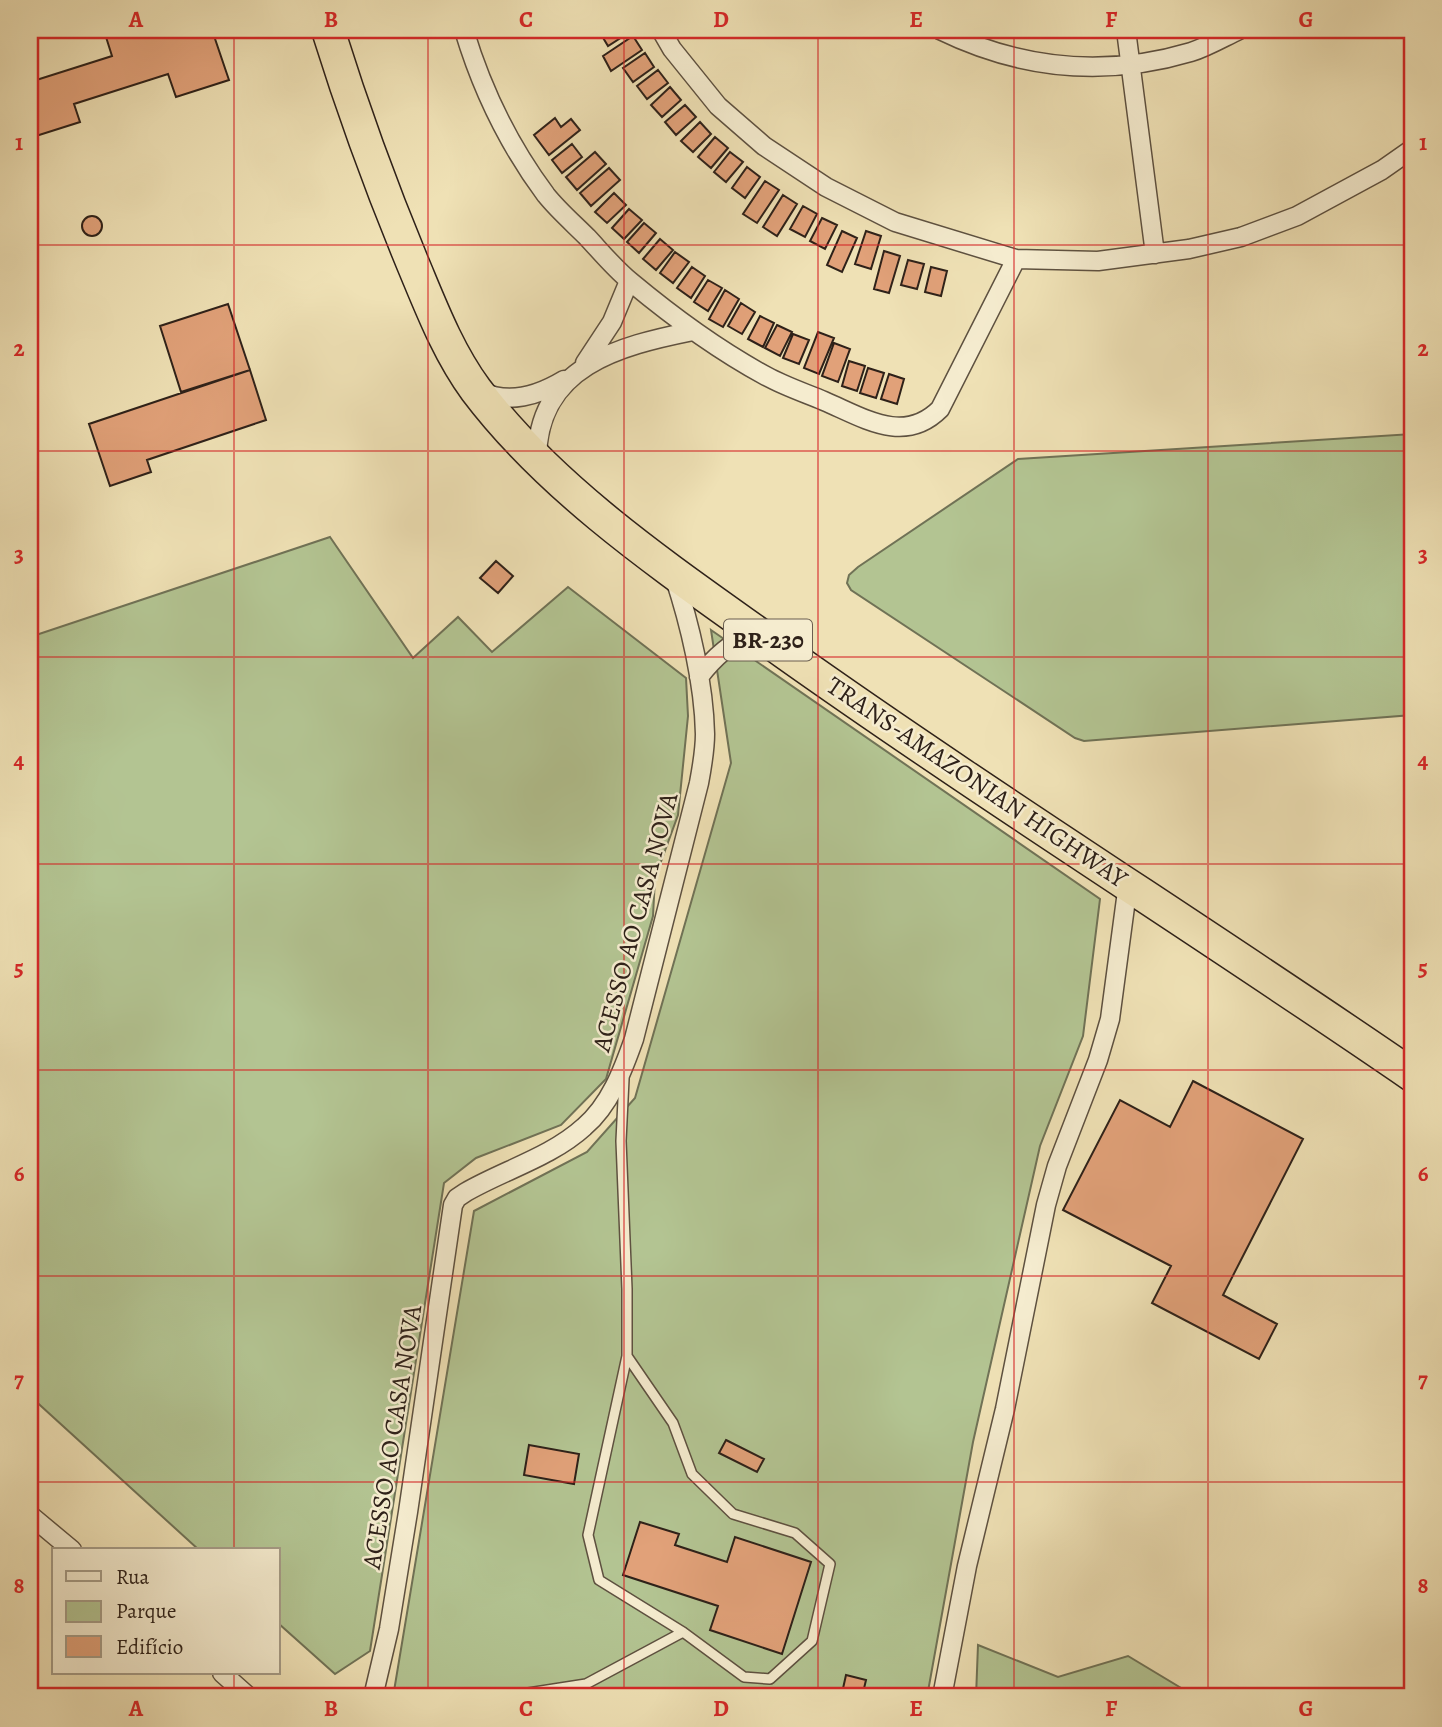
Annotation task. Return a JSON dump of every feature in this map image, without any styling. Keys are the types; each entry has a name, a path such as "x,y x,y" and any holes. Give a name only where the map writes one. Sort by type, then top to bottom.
{"highway":[{"name":"TRANS-AMAZONIAN HIGHWAY","path":"328,30 354,112 392,214 436,319 475,388 537,458 592,508 673,573 904,737 1412,1075"}],"street":[{"path":"464,30 484,91 502,127 548,197 629,281 693,331 767,377 883,425 912,427 928,420 940,409 1016,259"},
{"path":"661,30 672,49 718,106 764,146 826,187 895,222 1016,259 1098,261 1189,249 1241,237 1297,216 1382,170 1412,149"},
{"path":"940,30 967,43 1003,55 1081,68 1111,68 1192,52 1239,30"},
{"path":"1126,30 1155,254"},
{"path":"537,458 537,437 549,405 606,333 629,281"},
{"path":"475,388 494,396 515,398 540,393 590,362 620,349 693,331"},
{"name":"ACESSO AO CASA NOVA","path":"373,1697 389,1629 404,1538 453,1205 457,1198 466,1192 567,1140 585,1126 603,1105 625,1066 638,1026 699,783 705,735 699,677 673,573"},
{"path":"699,677 714,657 755,631"},
{"path":"942,1697 967,1566 1005,1409 1046,1205 1057,1166 1098,1060 1110,1019 1128,884"},
{"path":"30,1516 70,1548"},
{"path":"223,1674 249,1697"}],"lane":[{"path":"625,1066 621,1141 627,1356 588,1535 600,1580 683,1632 744,1677 770,1679 812,1641 830,1564 795,1534 733,1514 692,1474 673,1423 627,1356"},
{"path":"502,1697 586,1684 683,1632"}],"green space":[{"path":"1412,434 1412,715 1084,741 1075,738 851,590 847,583 849,575 858,567 1018,459"},
{"path":"330,537 413,658 458,617 492,652 568,587 686,678 688,716 678,815 655,878 653,916 606,1079 561,1125 476,1158 444,1183 370,1651 335,1674 280,1625 280,1548 197,1548 30,1396 30,637"},
{"path":"711,630 1100,899 1083,1036 1040,1146 973,1442 927,1697 393,1697 474,1211 587,1152 635,1098 731,763"},
{"path":"978,1645 1058,1677 1128,1656 1196,1697 976,1697"}],"building":[{"path":"127,30 212,30 229,80 176,97 168,74 74,104 80,122 36,136 30,118 30,82 112,56 106,37"},
{"path":"599,31 630,32 608,46"},
{"path":"633,36 642,50 611,71 603,56"},
{"path":"645,53 654,67 633,82 623,68"},
{"path":"658,70 668,83 647,99 637,86"},
{"path":"670,87 681,100 662,117 651,105"},
{"path":"685,105 696,117 676,135 665,122"},
{"path":"555,118 561,127 571,119 580,130 549,155 534,135"},
{"path":"700,122 711,134 693,152 681,141"},
{"path":"715,137 728,148 711,168 698,157"},
{"path":"572,144 582,157 562,173 552,160"},
{"path":"595,152 606,164 577,190 566,177"},
{"path":"730,152 743,162 726,182 714,172"},
{"path":"747,167 760,177 745,198 732,188"},
{"path":"609,168 620,180 591,206 580,193"},
{"path":"765,181 779,190 757,223 743,214"},
{"path":"614,193 626,205 607,223 595,212"},
{"path":"783,195 797,204 777,236 763,227"},
{"path":"803,206 817,214 805,237 790,229"},
{"path":"629,209 642,220 624,239 612,228"},
{"path":"88,216 96,216 102,226 96,236 88,236 82,230 82,222"},
{"path":"822,218 837,225 825,249 810,241"},
{"path":"644,223 656,233 639,253 627,242"},
{"path":"842,231 857,238 842,272 827,265"},
{"path":"866,231 881,236 871,269 855,264"},
{"path":"660,239 673,250 656,270 643,259"},
{"path":"884,251 900,256 889,293 874,289"},
{"path":"675,252 689,262 673,283 660,273"},
{"path":"908,260 924,264 917,289 901,285"},
{"path":"692,267 705,276 691,298 677,288"},
{"path":"931,267 947,271 941,296 925,292"},
{"path":"708,280 722,288 708,311 694,302"},
{"path":"725,290 739,299 723,327 709,319"},
{"path":"741,303 755,312 742,334 728,326"},
{"path":"228,304 250,370 181,392 160,326"},
{"path":"760,316 774,323 763,347 748,339"},
{"path":"777,325 792,332 780,356 765,348"},
{"path":"818,332 834,338 819,374 804,368"},
{"path":"793,334 809,340 799,364 783,358"},
{"path":"834,343 850,349 838,382 822,376"},
{"path":"849,361 865,366 857,391 842,386"},
{"path":"868,368 884,373 876,398 860,393"},
{"path":"250,370 266,420 147,460 151,472 110,486 89,424"},
{"path":"889,374 904,379 897,404 881,399"},
{"path":"496,561 513,576 498,593 480,578"},
{"path":"1193,1081 1303,1139 1223,1295 1277,1324 1259,1359 1152,1303 1171,1266 1063,1210 1120,1100 1170,1127"},
{"path":"726,1440 764,1459 757,1472 719,1453"},
{"path":"529,1445 579,1454 574,1484 524,1475"},
{"path":"640,1522 679,1534 675,1545 727,1562 735,1537 811,1562 782,1654 710,1630 718,1606 623,1575"},
{"path":"846,1675 866,1680 862,1697 842,1693"}]}
